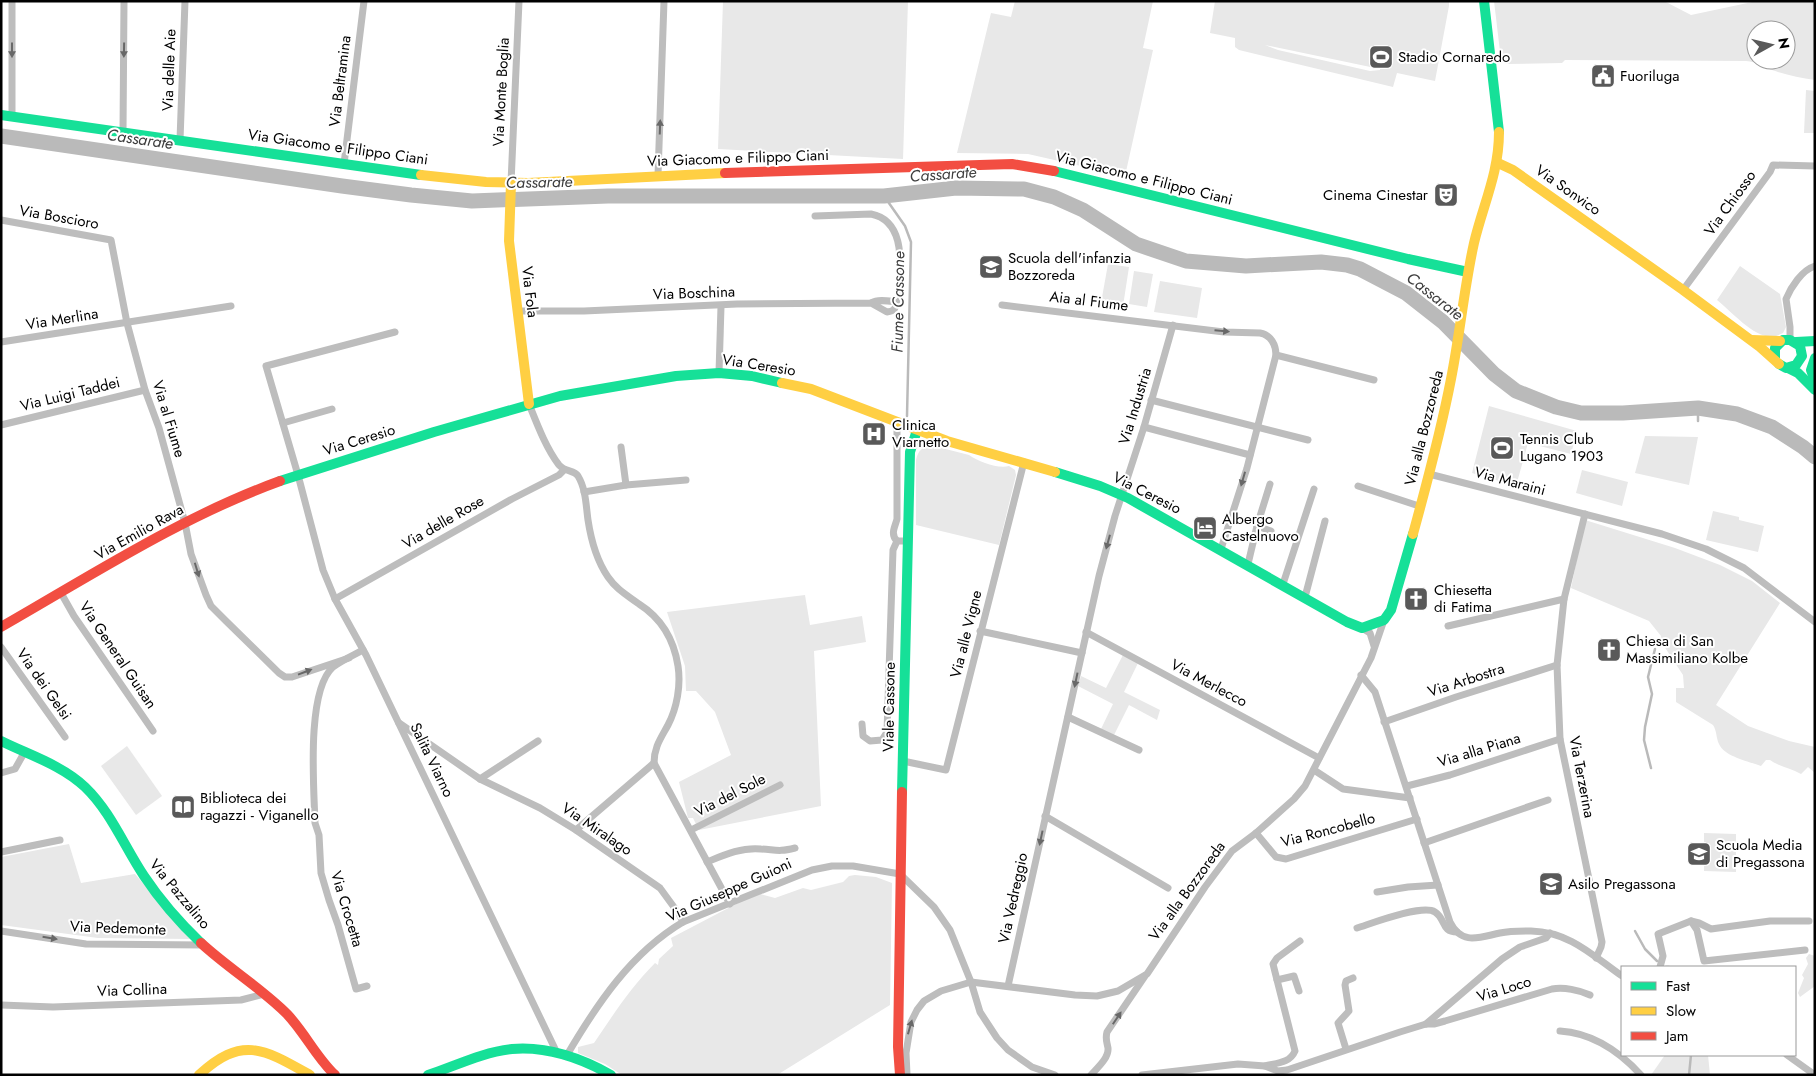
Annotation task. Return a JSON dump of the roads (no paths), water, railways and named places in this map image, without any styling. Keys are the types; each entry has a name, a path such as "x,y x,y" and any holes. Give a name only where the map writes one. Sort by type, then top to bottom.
{"main road":[{"path":"1468,272 1474,243 1498,164 1499,154 1499,128 1484,1"},
{"name":"Via Giacomo e Filippo Ciani","path":"6,115 511,187 658,175 1012,164 1047,169 1408,259 1468,272"},
{"name":"Via Sonvico","path":"1498,164 1513,170 1683,290 1775,359"},
{"name":"Via Fola","path":"511,187 510,242 529,404"},
{"name":"Via alla Bozzoreda","path":"1384,620 1395,600 1429,474 1456,357 1464,312 1468,272"},
{"name":"Via Sonvico","path":"1752,340 1815,341"},
{"path":"1788,368 1797,365 1802,358 1802,349 1789,341 1775,348 1775,359 1781,366 1798,373 1815,390"},
{"path":"1815,358 1811,370 1815,381"},
{"name":"Via Ceresio","path":"298,475 529,404 600,388 676,376 719,373 752,376 811,389 947,441 1024,462 1100,486 1121,495 1221,549 1347,622 1362,628"},
{"name":"Viale Cassone","path":"900,1075 898,1046 900,874 910,452 917,430"},
{"name":"Via Emilio Rava","path":"1,627 168,531 262,488 298,475"},
{"path":"1362,628 1384,620"},
{"name":"Via Pazzalino","path":"1,741 64,771 90,792 106,812 148,882 173,913 204,945 294,1021 323,1064 335,1075"},
{"path":"199,1075 218,1058 231,1052 246,1049 270,1053 310,1075"},
{"path":"428,1075 512,1049 529,1049 562,1054 597,1066 611,1075"}],"street":[{"path":"6,115 12,1"},
{"path":"123,132 124,1"},
{"name":"Via delle Aie","path":"180,140 185,1"},
{"name":"Via Beltramina","path":"344,164 364,1"},
{"name":"Via Monte Boglia","path":"511,187 519,1"},
{"path":"658,175 664,1"},
{"name":"Via Chiosso","path":"1683,290 1770,172 1773,165 1815,166"},
{"path":"814,216 871,214 880,216 892,226 900,247 900,295 896,302"},
{"name":"Via Boscioro","path":"1,220 111,240"},
{"name":"Via al Fiume","path":"111,240 127,323 185,523"},
{"path":"1789,341 1786,299 1806,270 1815,266"},
{"name":"Via Boschina","path":"518,311 737,304 871,303 874,301 896,302 896,308 893,311 887,312 871,303"},
{"name":"Aia al Fiume","path":"1002,305 1224,332 1266,334 1274,345 1276,355"},
{"path":"127,323 231,306"},
{"path":"719,373 721,306"},
{"name":"Via Merlina","path":"1,342 127,323"},
{"name":"Via Industria","path":"1121,495 1144,427 1173,325"},
{"path":"298,475 266,366 395,332"},
{"path":"1221,549 1250,455 1276,355 1374,380"},
{"name":"Via Luigi Taddei","path":"1,426 145,390"},
{"path":"1151,400 1308,440"},
{"path":"529,404 536,423 554,456 564,470 573,472 578,476 584,492 594,547 603,569 618,591 648,609 665,628 675,652 678,666 678,690 669,724 654,753 654,763 576,830"},
{"path":"283,423 332,409"},
{"name":"Viale Cassone","path":"862,724 863,736 870,741 882,740 887,732 893,550 897,541 894,538 893,532 897,519 897,421"},
{"path":"1144,427 1250,455"},
{"path":"621,447 626,485"},
{"name":"Via alle Vigne","path":"903,760 946,770 1024,462"},
{"name":"Via delle Rose","path":"335,599 512,499 559,475 564,470"},
{"name":"Via Maraini","path":"1429,474 1662,534 1706,549 1744,568 1815,622"},
{"name":"Salita Viarno","path":"298,475 318,556 335,599 363,650 562,1054"},
{"path":"584,492 626,485 686,480"},
{"path":"1248,564 1270,484"},
{"name":"Via alla Bozzoreda","path":"1358,486 1420,506"},
{"path":"1283,584 1314,489"},
{"name":"Via Vedreggio","path":"1008,986 1086,632 1101,567 1121,495"},
{"name":"Via Terzerina","path":"1585,514 1564,598 1558,665 1560,740 1602,942 1596,958"},
{"path":"1305,597 1324,521"},
{"name":"Via Crocetta","path":"185,523 200,581 211,606 279,673 285,677 292,677 349,658"},
{"path":"1257,526 1271,532"},
{"path":"897,541 908,541"},
{"name":"Via General Guisan","path":"61,593 74,616 153,731"},
{"path":"1448,626 1564,598"},
{"name":"Via alla Bozzoreda","path":"907,1075 906,1053 909,1029 917,1010 931,996 971,982 1098,996 1118,990 1147,974 1205,887 1232,852 1256,833 1301,791 1314,770 1370,658 1384,620"},
{"path":"1362,628 1370,633 1374,646"},
{"path":"980,631 1082,653"},
{"name":"Via Merlecco","path":"1086,632 1320,758"},
{"name":"Via dei Gelsi","path":"1,647 65,738"},
{"name":"Via Crocetta","path":"363,650 332,668 321,689 313,734 315,823 319,835 321,873 356,988 367,986"},
{"name":"Via Arbostra","path":"1384,722 1558,665"},
{"path":"1361,676 1375,692 1450,922 1457,932 1462,936 1474,938 1517,931 1550,933 1574,942 1621,975"},
{"path":"1068,717 1139,750"},
{"name":"Via Miralago","path":"399,723 480,778 540,808 576,830 660,888 683,922"},
{"name":"Via alla Piana","path":"1406,786 1450,775 1560,740"},
{"path":"480,778 538,741"},
{"path":"1,773 15,769 24,753"},
{"name":"Via del Sole","path":"654,763 730,904"},
{"path":"1314,770 1343,789 1410,798"},
{"name":"Via del Sole","path":"691,830 780,785"},
{"path":"1424,843 1548,800"},
{"path":"1045,816 1168,888"},
{"name":"Via Roncobello","path":"1256,833 1276,857 1286,859 1417,819"},
{"path":"1,852 60,840"},
{"path":"707,862 740,850 760,849 775,851 796,848"},
{"name":"Via Giuseppe Guioni","path":"562,1054 630,965 644,951 683,922 796,876 832,866 874,869 900,874"},
{"path":"900,874 934,907 950,930 971,982 980,1012 997,1038 1008,1050 1032,1067 1055,1075"},
{"path":"1377,892 1438,884"},
{"path":"1356,928 1427,909 1438,914 1446,929 1451,932 1457,932"},
{"path":"1691,921 1697,930 1704,961 1806,950"},
{"path":"1660,966 1663,956 1658,933 1691,921 1711,929 1770,921 1808,921"},
{"name":"Via Pedemonte","path":"1,931 86,944 204,945"},
{"name":"Via Loco","path":"1426,1024 1502,959 1520,948 1546,938 1550,933"},
{"name":"Via Loco","path":"1265,1066 1291,1059 1295,1051 1273,964 1277,958 1300,941"},
{"path":"1091,1075 1108,1055 1105,1039 1107,1032 1147,974"},
{"path":"1277,980 1294,976 1299,991"},
{"path":"1346,1049 1338,1023 1349,1011 1345,985 1346,982 1353,978"},
{"name":"Via Loco","path":"1142,1075 1215,1065 1238,1064 1288,1070 1346,1049 1426,1024 1434,1024 1555,988 1580,991 1590,995"},
{"name":"Via Collina","path":"1,1005 53,1007 242,1000 264,994"},
{"path":"1560,1031 1584,1035 1604,1044 1621,1056"},
{"path":"1621,1056 1641,1075"},
{"path":"1788,1056 1815,1075"}],"waterway":[{"name":"Cassarate","path":"1,136 342,186 472,201 608,196 884,196 956,188 1024,189 1054,197 1083,210 1136,244 1186,261 1246,266 1321,262 1347,265 1360,269 1406,293 1443,322 1494,374 1516,391 1556,407 1581,413 1623,413 1698,408 1737,414 1772,427 1815,457"},
{"name":"Fiume Cassone","path":"884,196 905,226 911,242 907,416"},
{"path":"1698,408 1698,421"},
{"path":"1651,768 1644,740 1652,694 1648,677 1655,649"},
{"path":"1635,931 1645,949 1657,961"},
{"path":"1689,1075 1691,1056"}],"place":[{"name":"Stadio Cornaredo","path":"1381,57"},
{"name":"Fuoriluga","path":"1603,76"},
{"name":"Cinema Cinestar","path":"1446,195"},
{"name":"Scuola dell'infanzia Bozzoreda","path":"991,267"},
{"name":"Clinica Viarnetto","path":"874,434"},
{"name":"Tennis Club Lugano 1903","path":"1502,448"},
{"name":"Albergo Castelnuovo","path":"1205,528"},
{"name":"Chiesetta di Fatima","path":"1416,599"},
{"name":"Chiesa di San Massimiliano Kolbe","path":"1609,650"},
{"name":"Biblioteca dei ragazzi - Viganello","path":"183,807"},
{"name":"Scuola Media di Pregassona","path":"1699,854"},
{"name":"Asilo Pregassona","path":"1551,884"}]}
